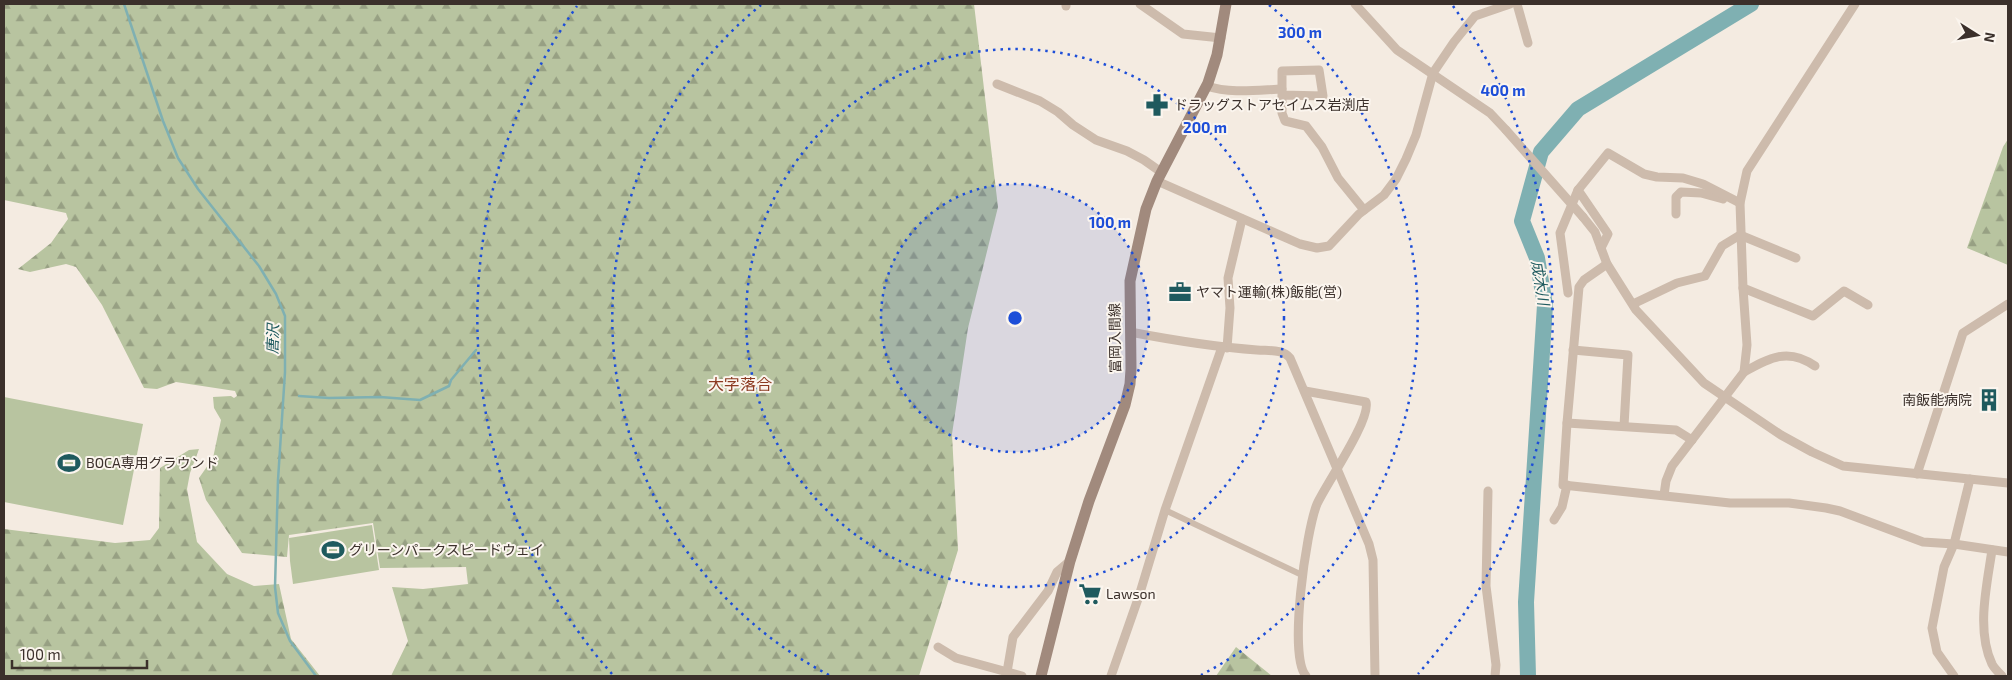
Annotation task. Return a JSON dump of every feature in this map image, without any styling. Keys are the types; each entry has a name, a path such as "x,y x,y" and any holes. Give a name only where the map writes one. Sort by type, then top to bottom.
{"main road":[{"name":"富岡入間線","path":"1041,676 1070,561 1089,501 1125,405 1131,369 1130,281 1146,209 1159,176 1207,86 1218,54 1226,4"}],"street":[{"path":"1140,4 1183,34 1220,38"},
{"path":"1355,4 1397,50 1490,114 1506,130 1583,216 1595,232 1607,264 1633,304 1704,383 1726,396 1781,435 1843,466 2008,483"},
{"path":"996,84 1040,101 1096,140 1144,160 1159,176 1242,219 1300,244 1317,248 1329,246 1364,210 1384,195 1396,179 1416,135 1433,73 1454,42 1475,16 1510,4"},
{"path":"1517,4 1528,43"},
{"path":"1744,372 1747,345 1740,235 1740,204 1749,166 1854,4"},
{"path":"1207,86 1216,89 1282,92 1323,96 1319,70 1282,71 1282,92 1282,113 1285,120 1306,126 1322,147 1338,178 1364,210"},
{"path":"1568,294 1560,233 1578,190 1608,153 1644,174 1657,177 1683,178 1703,184 1740,204"},
{"path":"1578,190 1608,234 1601,248"},
{"path":"1676,214 1676,197 1681,192 1701,193 1740,204"},
{"path":"1111,676 1140,596 1165,510 1224,347 1230,308 1228,278 1242,219"},
{"path":"1740,235 1796,258"},
{"path":"1633,304 1677,283 1705,276 1722,246 1740,235"},
{"path":"1607,264 1584,280 1580,287 1573,350 1563,485 1730,504 1789,503 1826,508 1840,511 1923,542 1954,544 2008,552"},
{"path":"1743,288 1813,316 1844,292 1868,305"},
{"path":"1917,474 1963,334 2008,304"},
{"path":"1130,332 1224,347 1286,353 1305,390 1369,544 1373,560 1375,676"},
{"path":"1573,350 1628,356 1624,426"},
{"path":"1664,495 1666,481 1672,466 1744,372 1761,362 1787,354 1808,361 1815,366"},
{"path":"1305,390 1366,402 1368,407 1358,433 1317,506 1302,575 1298,642 1301,669 1306,676"},
{"path":"1567,423 1676,430 1692,440"},
{"path":"1954,676 1937,652 1932,628 1944,567 1954,544 1970,479"},
{"path":"1554,520 1562,507 1567,485"},
{"path":"1488,491 1486,586 1496,665 1495,676"},
{"path":"1165,510 1302,575"},
{"path":"1992,550 1984,626 1986,645 1992,664 2002,676"},
{"path":"1007,672 1013,638 1048,591 1057,572 1070,561"},
{"path":"938,647 956,658 1022,676"}],"green space":[{"path":"4,4 974,4 998,207 968,328 952,434 958,550 919,676 391,676 408,641 392,587 423,589 468,584 466,567 380,568 373,523 289,535 287,557 242,553 206,500 199,478 213,458 221,420 214,408 213,397 231,396 234,398 237,396 235,391 176,382 157,389 144,388 102,305 76,267 66,264 30,272 18,269 51,243 68,219 66,213 4,200"},
{"path":"2008,139 2008,265 1967,248 2003,147"},
{"name":"BOCA専用グラウンド","path":"4,397 143,424 123,525 4,502"},
{"path":"199,449 190,473 187,489 197,542 227,574 254,586 279,584 291,639 320,676 4,676 4,529 115,543 150,540 159,528 160,468 189,450"},
{"name":"グリーンパークスピードウェイ","path":"372,525 379,570 293,584 289,538"},
{"path":"1236,647 1272,676 1216,676"}],"waterway":[{"name":"唐沢","path":"124,4 163,121 178,158 198,189 259,266 276,294 285,316 285,372 278,480 275,587 278,613 290,641 316,676"},
{"name":"成木川","path":"1528,676 1526,602 1545,305 1537,258 1522,221 1541,152 1578,109 1751,4"},
{"path":"299,396 329,398 380,397 420,400 449,386 451,380 476,350"}],"place":[{"name":"ドラッグストアセイムス岩渕店","path":"1157,105"},
{"name":"ヤマト運輸(株)飯能(営)","path":"1180,292"},
{"name":"南飯能病院","path":"1989,400"},
{"name":"BOCA専用グラウンド","path":"69,463"},
{"name":"グリーンパークスピードウェイ","path":"333,550"},
{"name":"Lawson","path":"1090,594"}],"district":[{"name":"大字落合","path":"740,384"}]}
